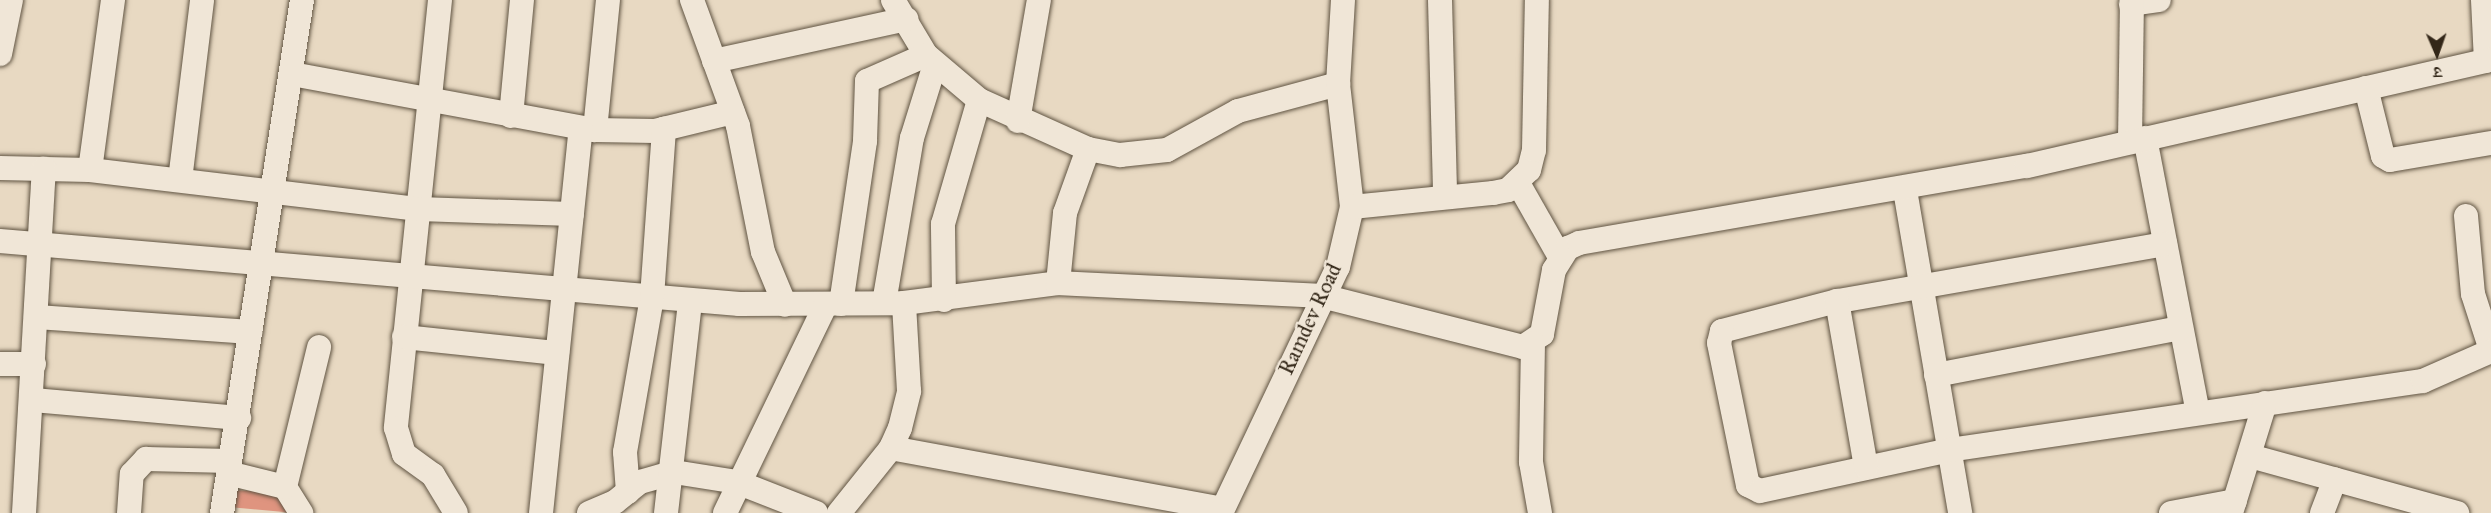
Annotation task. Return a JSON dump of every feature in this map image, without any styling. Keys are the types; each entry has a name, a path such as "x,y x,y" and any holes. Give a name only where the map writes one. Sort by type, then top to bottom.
{"street":[{"path":"0,54 11,0"},
{"path":"90,170 113,0"},
{"path":"180,180 202,0"},
{"path":"222,513 239,418 250,332 302,0"},
{"path":"440,0 404,338 398,445 434,475 456,513"},
{"path":"511,116 522,0"},
{"path":"542,513 572,214 608,0"},
{"path":"692,0 733,112 763,252 785,305"},
{"path":"1018,121 1039,0"},
{"name":"Ramdev Road","path":"1227,506 1322,296 1338,267 1352,207 1338,84 1342,0"},
{"path":"1440,0 1445,195"},
{"path":"1352,207 1445,195 1493,193 1518,183 1529,170 1534,150 1537,0"},
{"path":"2159,0 2132,2 2138,140 2165,244 2198,412"},
{"path":"0,241 690,301 785,305 944,300 1058,283 1322,296 1509,346 1533,343 1542,334 1560,257 1579,243 1905,190 2488,61 2482,0"},
{"path":"714,61 900,10 930,59 979,100 1018,121 1088,149 1120,154 1167,150 1238,111 1338,84"},
{"path":"839,513 891,448 909,391 894,303 912,138 930,59"},
{"path":"724,513 737,482 833,304 865,141 867,81 930,59"},
{"path":"292,74 588,129 664,128 733,112"},
{"path":"2366,88 2383,156 2390,160 2491,143"},
{"path":"944,300 943,224 979,100"},
{"path":"628,492 625,452 652,297 664,128"},
{"path":"1058,283 1065,213 1088,149"},
{"path":"0,168 90,170 272,188 419,209 572,214"},
{"path":"24,513 33,400 44,169"},
{"path":"1518,183 1560,257"},
{"path":"1905,190 1959,513"},
{"path":"2165,244 1837,301 1722,331 1719,344 1748,485 1760,491 1949,450 2423,381 2491,350 2473,294 2466,216"},
{"path":"666,513 674,472 690,301"},
{"path":"1837,301 1866,468"},
{"path":"37,317 250,332"},
{"path":"1936,375 2180,328"},
{"path":"404,338 557,353"},
{"path":"1533,343 1531,462 1540,513"},
{"path":"285,487 319,347"},
{"path":"0,364 34,363"},
{"path":"33,400 239,418"},
{"path":"2171,513 2233,507 2265,403"},
{"path":"891,448 1227,506"},
{"path":"2250,456 2335,479 2408,506 2457,513"},
{"path":"129,513 132,474 146,459 229,467 285,487 301,513"},
{"path":"589,513 628,492 674,472 737,482 816,513"},
{"path":"2322,513 2335,479"}],"building":[{"path":"230,490 284,492 295,513 229,507"}]}
